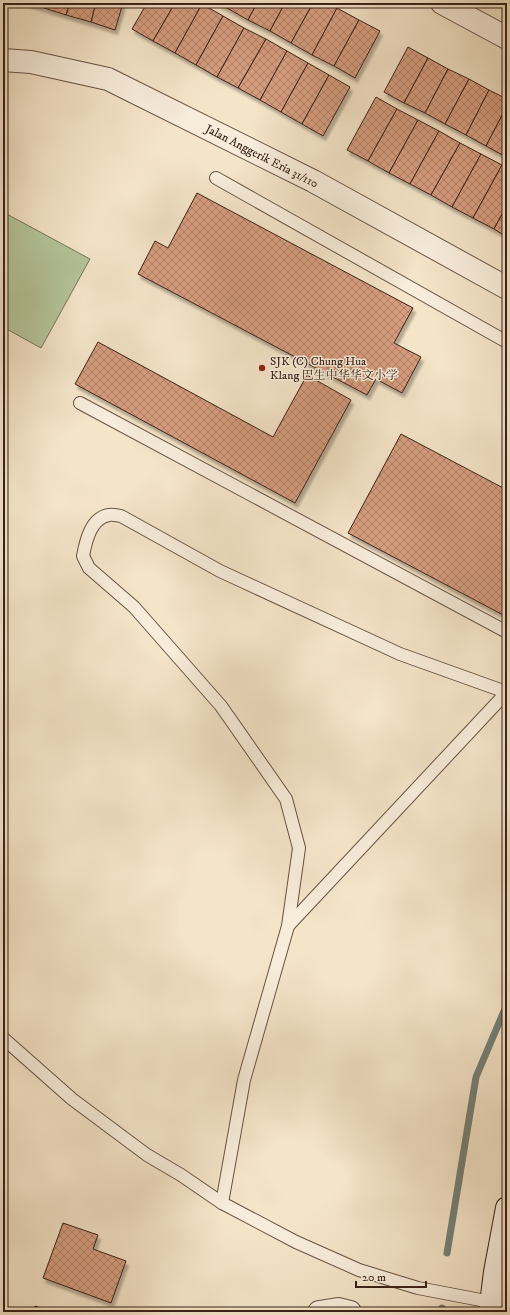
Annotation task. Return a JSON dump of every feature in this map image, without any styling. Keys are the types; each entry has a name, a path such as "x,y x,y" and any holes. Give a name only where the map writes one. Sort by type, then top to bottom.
{"street":[{"path":"442,3 507,38"},
{"name":"Jalan Anggerik Eria 31/110","path":"3,60 30,62 108,79 313,181 507,288"},
{"path":"490,1307 494,1272 507,1208"},
{"path":"319,1312 338,1309 350,1312"}],"lane":[{"path":"216,178 507,342"},
{"path":"80,403 507,632"},
{"path":"222,1203 244,1080 288,926 299,848 286,799 221,706 134,607 89,568 83,556 85,544 89,533 98,519 110,515 122,516 220,571 400,654 506,692 288,926"},
{"path":"3,1038 72,1099 147,1155 180,1174 222,1203 296,1242 359,1270 418,1288 490,1307"}],"green space":[{"path":"3,212 90,259 41,348 3,327"}],"building":[{"path":"26,3 42,3 41,7"},
{"path":"42,3 70,3 66,15 41,7"},
{"path":"70,3 96,3 91,22 66,15"},
{"path":"96,3 123,3 115,30 91,22"},
{"path":"147,3 175,3 153,41 132,29"},
{"path":"175,3 202,4 175,53 153,41"},
{"path":"217,3 230,3 227,8"},
{"path":"230,3 257,3 248,20 227,8"},
{"path":"257,3 285,3 270,31 248,20"},
{"path":"285,3 313,3 291,43 270,31"},
{"path":"313,3 328,3 337,8 312,55 291,43"},
{"path":"202,4 223,16 196,65 175,53"},
{"path":"337,8 359,20 334,66 312,55"},
{"path":"223,16 244,28 217,77 196,65"},
{"path":"359,20 380,31 355,78 334,66"},
{"path":"244,28 266,39 238,88 217,77"},
{"path":"266,39 287,51 260,100 238,88"},
{"path":"408,47 428,58 404,103 384,92"},
{"path":"287,51 308,63 281,112 260,100"},
{"path":"428,58 448,69 425,113 404,103"},
{"path":"308,63 329,75 302,124 281,112"},
{"path":"448,69 469,79 445,124 425,113"},
{"path":"329,75 350,87 323,136 302,124"},
{"path":"469,79 489,90 466,135 445,124"},
{"path":"489,90 507,99 507,106 486,146 466,135"},
{"path":"376,97 397,109 368,161 347,150"},
{"path":"507,106 507,155 506,157 486,146"},
{"path":"397,109 418,120 389,173 368,161"},
{"path":"418,120 439,131 410,184 389,173"},
{"path":"439,131 460,143 431,195 410,184"},
{"path":"460,143 481,154 452,207 431,195"},
{"path":"481,154 502,165 473,218 452,207"},
{"path":"502,165 507,168 507,205 494,229 473,218"},
{"path":"197,193 413,308 394,343 421,357 402,393 376,379 367,395 138,274 155,241 168,248"},
{"path":"507,205 507,237 494,229"},
{"path":"98,342 273,437 307,375 351,400 295,503 75,384"},
{"path":"401,434 507,490 507,617 348,533"},
{"path":"63,1223 98,1235 93,1249 126,1261 111,1303 43,1278"},
{"path":"35,1306 52,1312 33,1312"}],"waterway":[{"path":"447,1253 476,1077 507,1004"}],"place":[{"name":"SJK (C) Chung Hua Klang 巴生中华华文小学","path":"262,368"}]}
